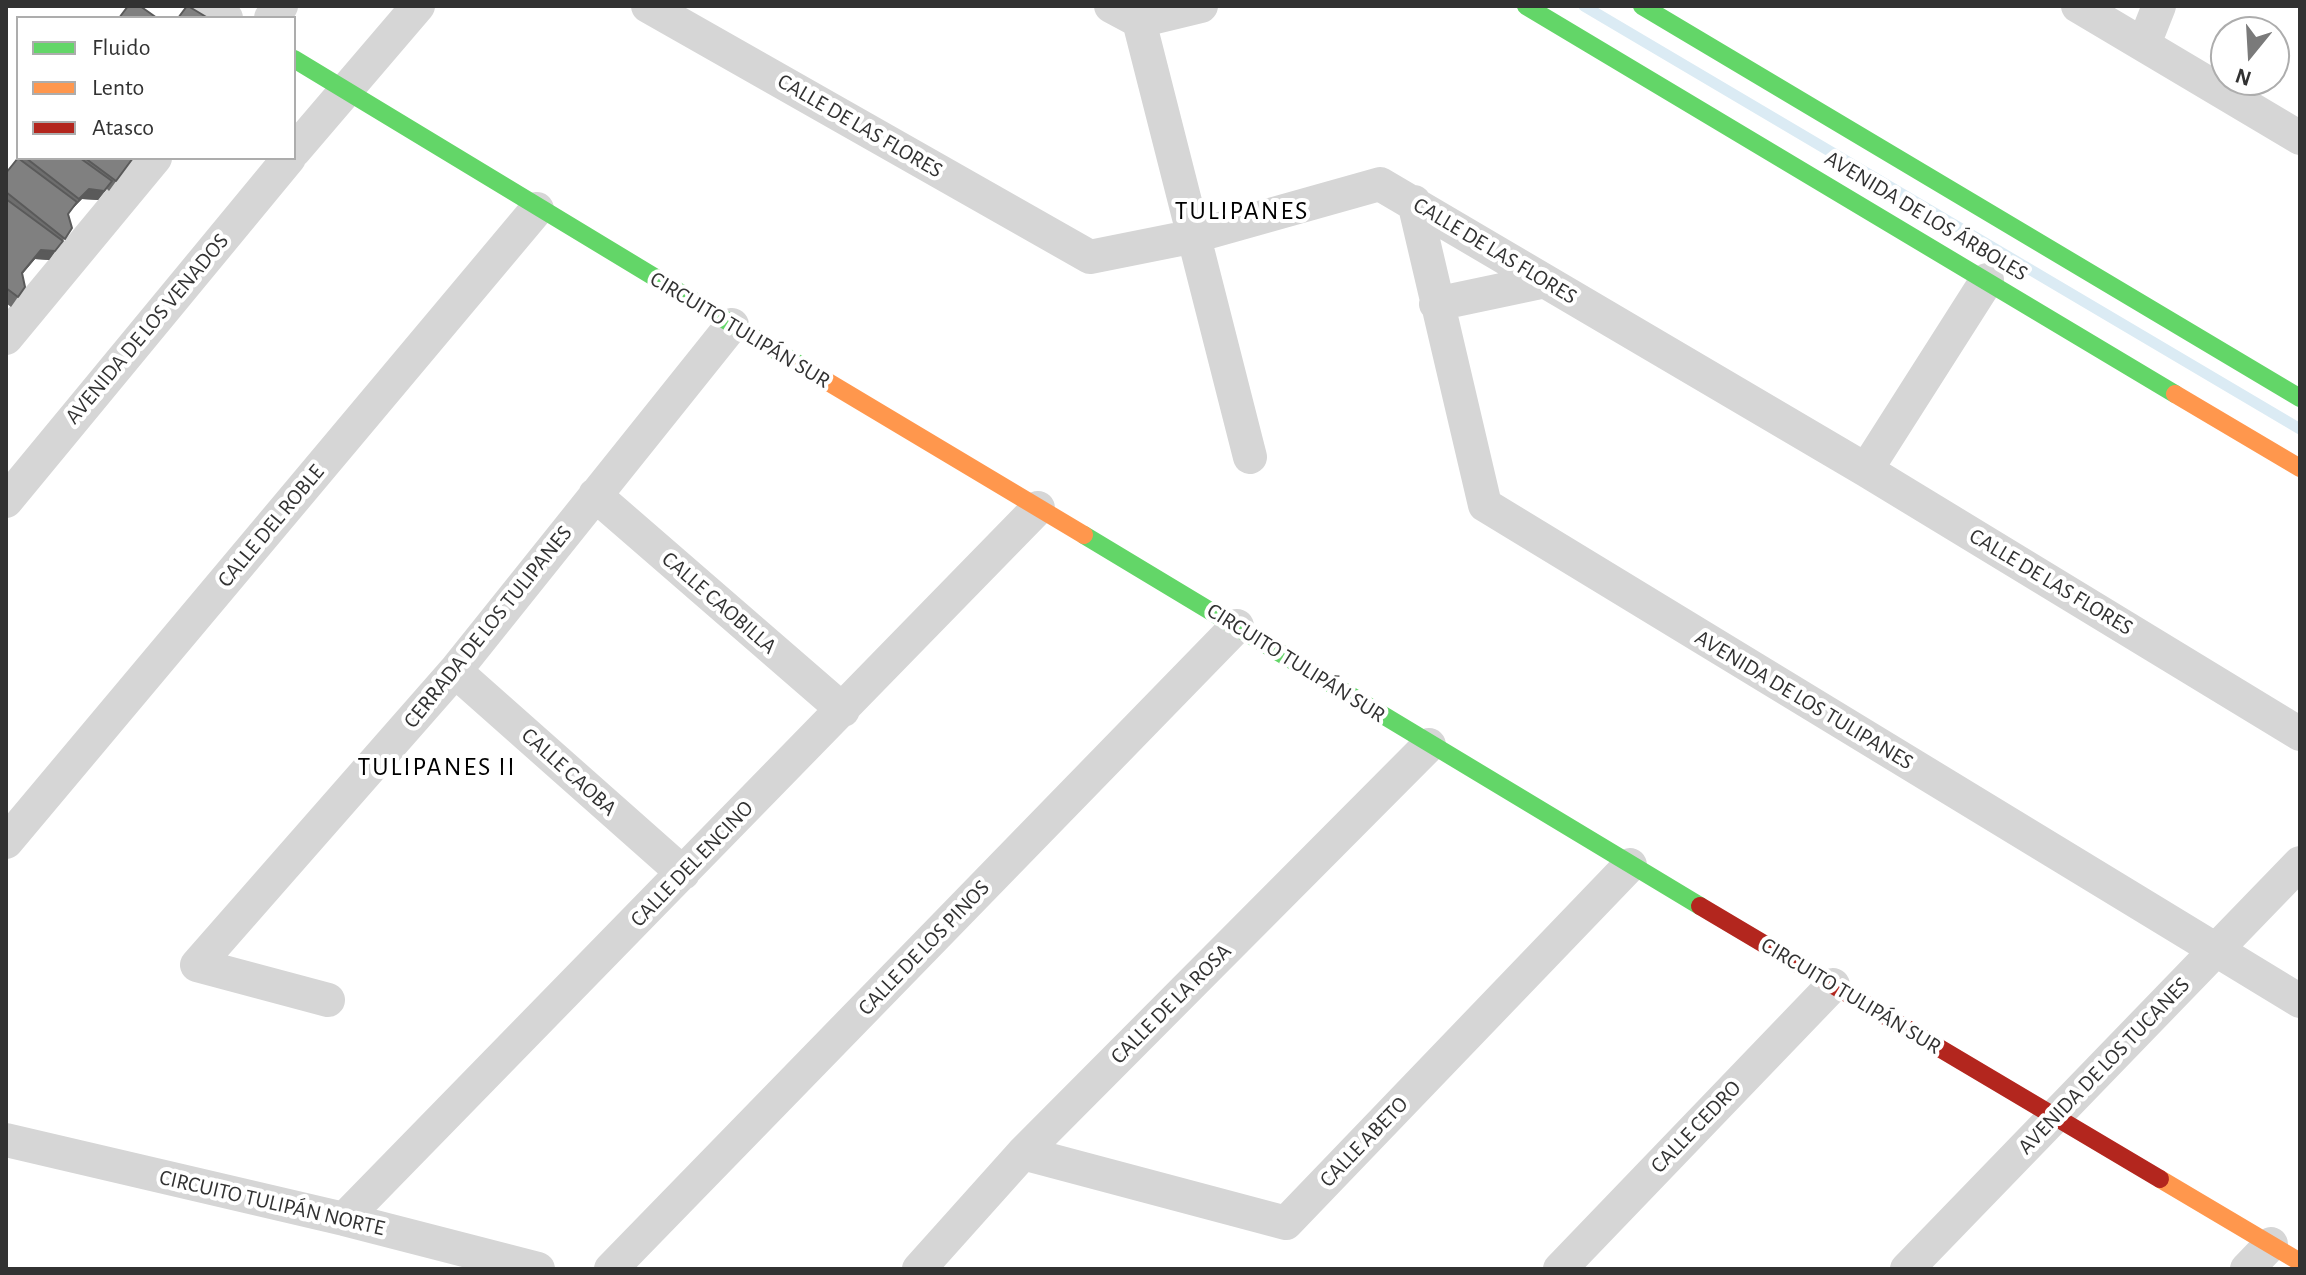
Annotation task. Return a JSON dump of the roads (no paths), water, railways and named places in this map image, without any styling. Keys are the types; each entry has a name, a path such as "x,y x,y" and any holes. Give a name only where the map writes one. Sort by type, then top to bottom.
{"street":[{"path":"296,149 418,6"},
{"name":"CALLE DE LAS FLORES","path":"648,6 1090,257 1195,236 1380,184 1866,470 2300,734"},
{"path":"1201,6 1125,14 1195,236 1250,457"},
{"name":"AVENIDA DE LOS ÁRBOLES","path":"1526,6 2300,468"},
{"name":"AVENIDA DE LOS ÁRBOLES","path":"1642,6 2300,398"},
{"path":"2078,6 2300,138"},
{"path":"2144,44 2159,6"},
{"name":"CIRCUITO TULIPÁN SUR","path":"296,60 537,209 1237,626 1429,745 2300,1262"},
{"path":"6,338 153,160"},
{"name":"AVENIDA DE LOS VENADOS","path":"6,501 287,160"},
{"name":"AVENIDA DE LOS TULIPANES","path":"1414,202 1485,505 2300,1001"},
{"name":"CALLE DEL ROBLE","path":"6,842 537,209"},
{"path":"1866,470 1987,280"},
{"path":"1436,304 1545,281"},
{"name":"CERRADA DE LOS TULIPANES","path":"328,1000 197,965 455,671 732,325"},
{"name":"CALLE CAOBILLA","path":"595,495 843,710"},
{"name":"CALLE DEL ENCINO","path":"344,1219 1038,508"},
{"name":"CALLE DE LOS PINOS","path":"611,1269 1237,626"},
{"name":"CALLE CAOBA","path":"455,671 683,873"},
{"name":"CALLE DE LA ROSA","path":"919,1269 1023,1153 1429,745"},
{"name":"AVENIDA DE LOS TUCANES","path":"1907,1269 2300,863"},
{"name":"CALLE ABETO","path":"1023,1153 1286,1223 1630,865"},
{"name":"CALLE CEDRO","path":"1560,1269 1833,985"},
{"name":"CIRCUITO TULIPÁN NORTE","path":"6,1140 344,1219 538,1269"},
{"path":"2247,1269 2271,1244"}],"waterway":[{"path":"1584,6 2300,429"}],"district":[{"name":"TULIPANES","path":"1242,211"},
{"name":"TULIPANES II","path":"437,767"}]}
